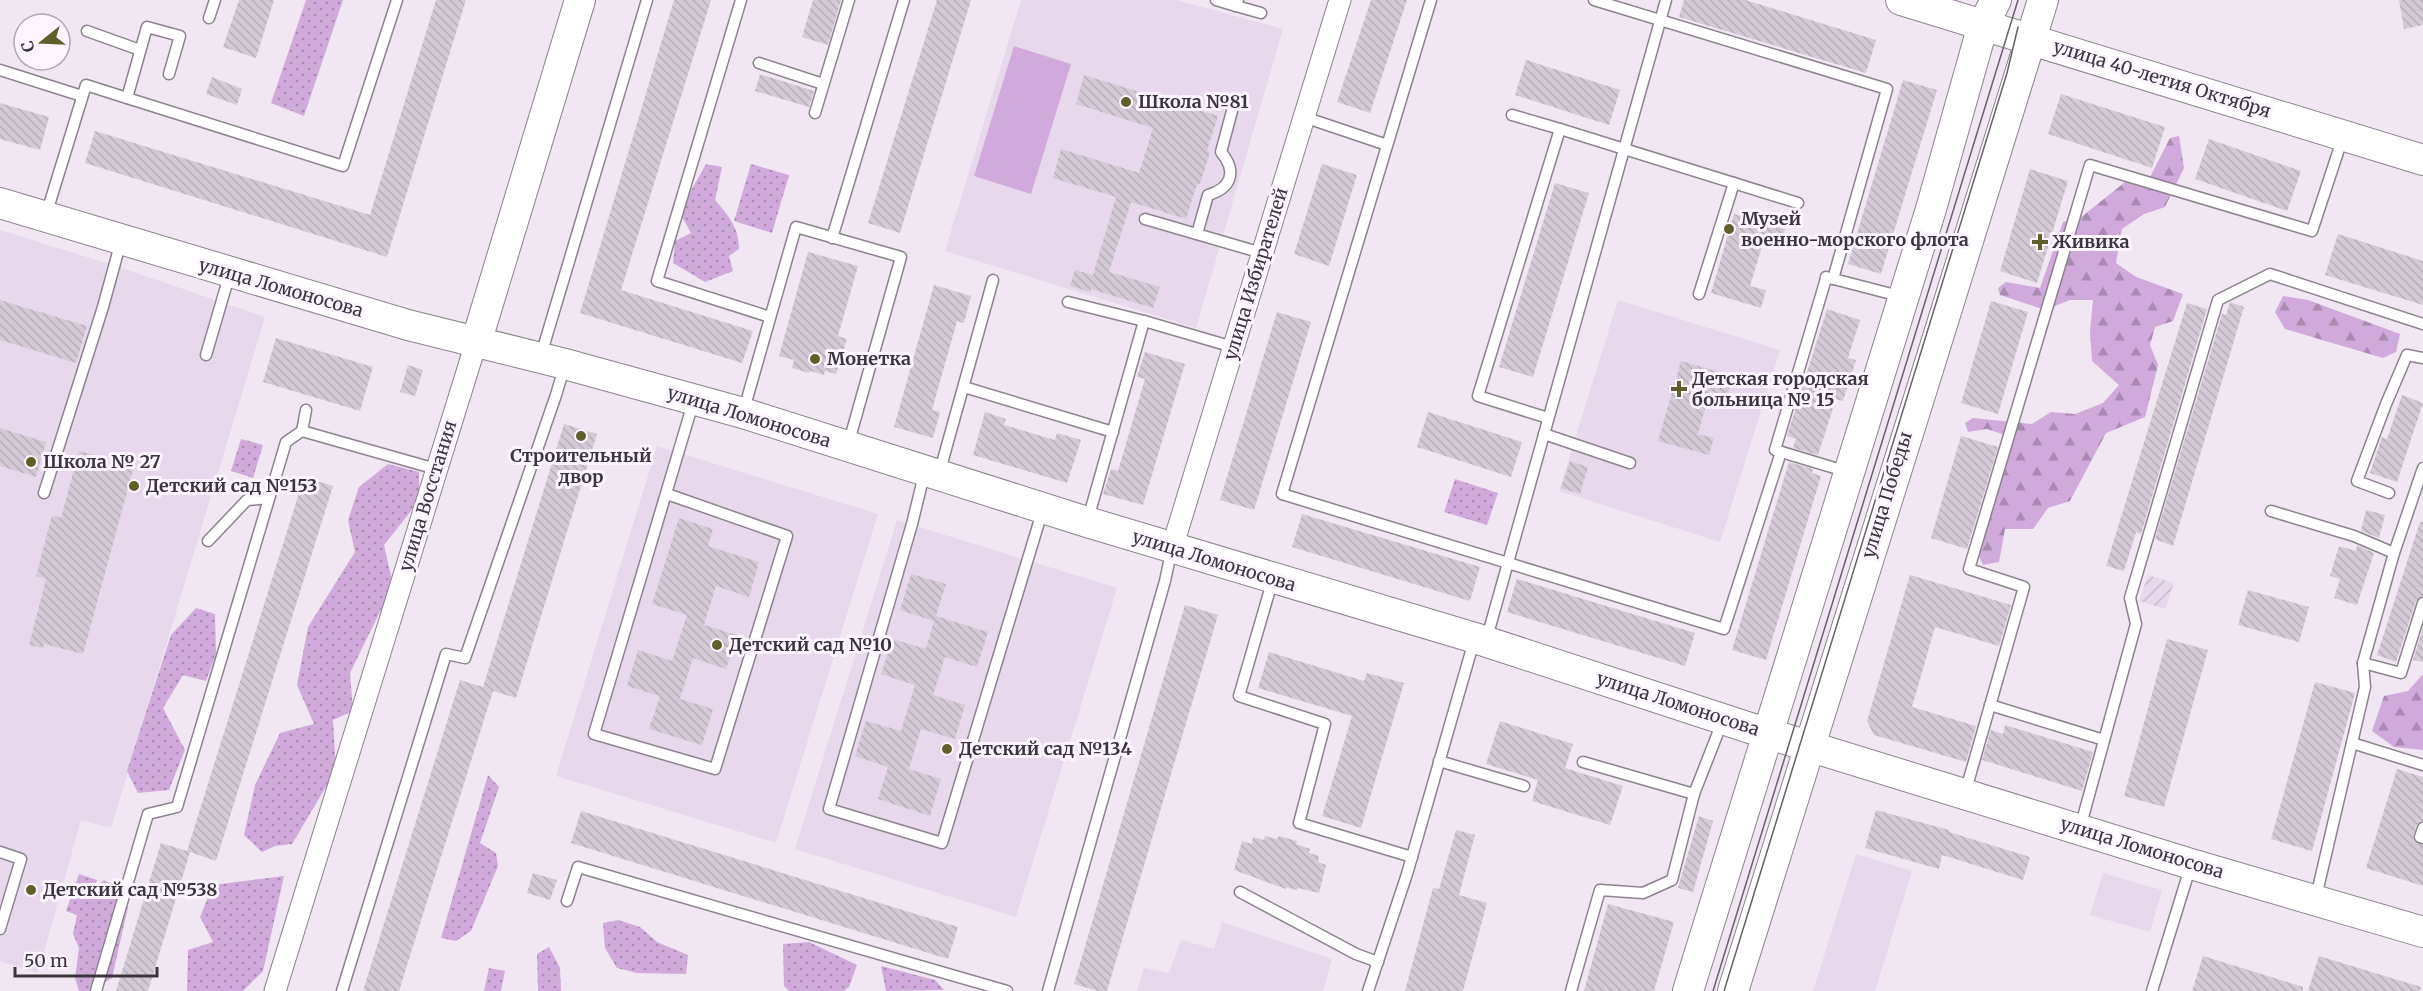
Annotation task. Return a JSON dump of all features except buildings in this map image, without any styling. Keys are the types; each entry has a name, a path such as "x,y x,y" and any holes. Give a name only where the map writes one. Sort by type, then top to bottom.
{"street":[{"name":"улица Восстания","path":"275,991 580,0"},
{"name":"улица Избирателей","path":"1172,548 1340,0"},
{"name":"улица 40-летия Октября","path":"1901,0 1989,12 2030,39 2423,160"},
{"name":"улица Победы","path":"1733,991 2043,0"},
{"path":"1691,990 1989,12"},
{"name":"улица Ломоносова","path":"0,203 408,326 743,413 1044,509 1480,640 1723,719 2191,864 2423,932"}],"lane":[{"path":"209,18 215,0"},
{"path":"45,218 86,85 343,166 397,0"},
{"path":"342,991 446,654 465,657 556,395 552,362 647,0"},
{"path":"741,0 657,281 770,317"},
{"path":"815,113 849,0"},
{"path":"832,238 904,0"},
{"path":"1216,0 1237,3 1261,13"},
{"path":"1431,0 1282,494 1724,629 1781,452"},
{"path":"1594,0 1887,89 1833,279"},
{"path":"1368,991 1412,857 1439,761 1508,562 1666,0"},
{"path":"127,98 147,27 180,36 169,74"},
{"path":"87,31 140,50"},
{"path":"759,63 823,84"},
{"path":"0,70 82,96"},
{"path":"1197,234 1208,195 1219,192 1229,179 1228,160 1221,152 1232,111"},
{"path":"1512,115 1798,203"},
{"path":"1304,117 1387,145"},
{"path":"1548,418 1478,396 1560,129"},
{"path":"1965,794 2024,587 1969,569 2090,165 2312,231 2344,135"},
{"path":"1699,294 1734,183"},
{"path":"1145,219 1262,253"},
{"path":"743,413 796,227 901,257 847,446"},
{"path":"44,493 103,307 121,241"},
{"path":"206,355 230,273"},
{"path":"2079,829 2136,624 2130,598 2218,300 2270,274 2423,324"},
{"path":"1849,472 1775,450 1826,277 1904,297"},
{"path":"993,280 964,387 912,524 829,809 942,843 1044,509"},
{"path":"1068,302 1233,347"},
{"path":"1087,522 1144,321"},
{"path":"2389,493 2357,481 2407,355 2422,354"},
{"path":"964,387 1113,432"},
{"path":"667,494 787,536 715,769 594,734 694,400"},
{"path":"96,991 148,814 177,807 286,442 302,431 306,410"},
{"path":"302,431 436,469"},
{"path":"1544,434 1630,463"},
{"path":"2315,901 2365,687 2363,663 2394,553 2423,468"},
{"path":"208,541 247,500 269,498"},
{"path":"2271,511 2354,536 2394,553"},
{"path":"1048,991 1172,548"},
{"path":"1273,579 1239,696 1325,724 1299,823 1412,857"},
{"path":"2363,663 2401,673 2423,603"},
{"path":"1990,705 2104,740"},
{"path":"1571,991 1600,890 1642,893 1672,880 1694,794 1723,719"},
{"path":"2352,743 2423,765"},
{"path":"1439,761 1524,786"},
{"path":"1583,762 1694,794"},
{"path":"2423,828 2420,837 2423,838"},
{"path":"0,852 21,859 0,926"},
{"path":"2152,991 2191,864"},
{"path":"567,901 578,867 1007,991"},
{"path":"1240,892 1356,954 1378,962"}],"shaded area":[{"name":"Школа №81","path":"1021,0 1176,0 1283,29 1196,328 945,251"},
{"name":"Детский сад №153","path":"0,230 122,268 265,317 111,828 81,820 38,973 0,961"},
{"name":"Детская городская больница № 15","path":"1618,300 1780,350 1720,542 1559,491"},
{"name":"Детский сад №10","path":"657,446 878,514 776,843 556,776"},
{"name":"Детский сад №134","path":"897,520 1117,588 1016,917 795,849"},
{"path":"2148,575 2174,583 2165,609 2139,601"},
{"path":"1856,854 1912,871 1875,991 1813,991"},
{"path":"2103,873 2162,890 2150,932 2090,915"},
{"path":"1222,922 1332,959 1323,991 1137,991 1144,968 1169,973 1181,940 1214,949"}],"green space":[{"path":"306,0 343,0 304,116 271,103"},
{"path":"1014,46 1071,64 1031,194 974,176"},
{"path":"2179,136 2184,168 2165,207 2144,214 2122,229 2116,263 2136,277 2183,294 2173,321 2155,327 2150,345 2158,365 2145,417 2106,433 2070,501 2048,508 2033,529 2005,529 1999,562 1983,565 1978,554 2008,436 1987,429 1968,432 1965,423 1973,418 2032,424 2051,412 2075,414 2103,403 2119,385 2092,361 2090,331 2093,300 2070,300 2045,310 2000,295 1998,288 2006,282 2040,288 2063,222 2080,218 2125,182 2148,181 2170,138"},
{"path":"706,164 722,167 715,200 732,223 739,242 739,249 729,256 733,271 705,282 673,263 675,241 691,233 681,215 688,196"},
{"path":"751,164 789,175 772,233 734,221"},
{"path":"2283,296 2308,300 2400,334 2396,352 2383,358 2285,329 2275,312"},
{"path":"241,439 263,445 253,478 231,471"},
{"path":"388,464 419,472 419,501 384,545 393,585 350,673 353,711 333,720 336,770 292,844 275,846 262,852 244,835 255,785 280,733 314,724 297,685 308,627 355,552 348,520 359,487"},
{"path":"1455,479 1498,493 1487,525 1444,512"},
{"path":"196,608 215,614 216,654 206,681 183,675 163,708 185,750 169,790 138,793 127,771 171,635"},
{"path":"2423,674 2423,750 2394,747 2372,731 2384,696 2408,691"},
{"path":"488,775 499,787 480,843 496,853 498,866 471,931 456,941 441,938"},
{"path":"79,874 97,880 94,889 104,880 116,887 128,907 112,978 90,991 79,991 75,978 79,948 73,934 77,915 66,911"},
{"path":"284,876 263,971 243,991 187,991 188,950 213,942 200,917 213,885"},
{"path":"618,920 640,927 657,942 688,955 686,974 637,973 617,968 605,948 603,923"},
{"path":"809,942 857,965 849,987 844,991 789,991 784,986 783,944"},
{"path":"549,947 560,968 561,991 538,991 537,954"},
{"path":"881,966 935,980 944,990 886,991"},
{"path":"489,968 505,971 501,991 484,991"}],"tram line":[{"path":"1713,991 2018,0"},
{"path":"1724,991 2007,73 2018,27"}],"place":[{"name":"Школа №81","path":"1126,102"},
{"name":"Музей военно-морского флота","path":"1729,229"},
{"name":"Живика","path":"2040,242"},
{"name":"Монетка","path":"815,359"},
{"name":"Детская городская больница № 15","path":"1679,389"},
{"name":"Строительный двор","path":"581,436"},
{"name":"Школа № 27","path":"31,462"},
{"name":"Детский сад №153","path":"134,486"},
{"name":"Детский сад №10","path":"717,645"},
{"name":"Детский сад №134","path":"947,749"},
{"name":"Детский сад №538","path":"31,890"}]}
